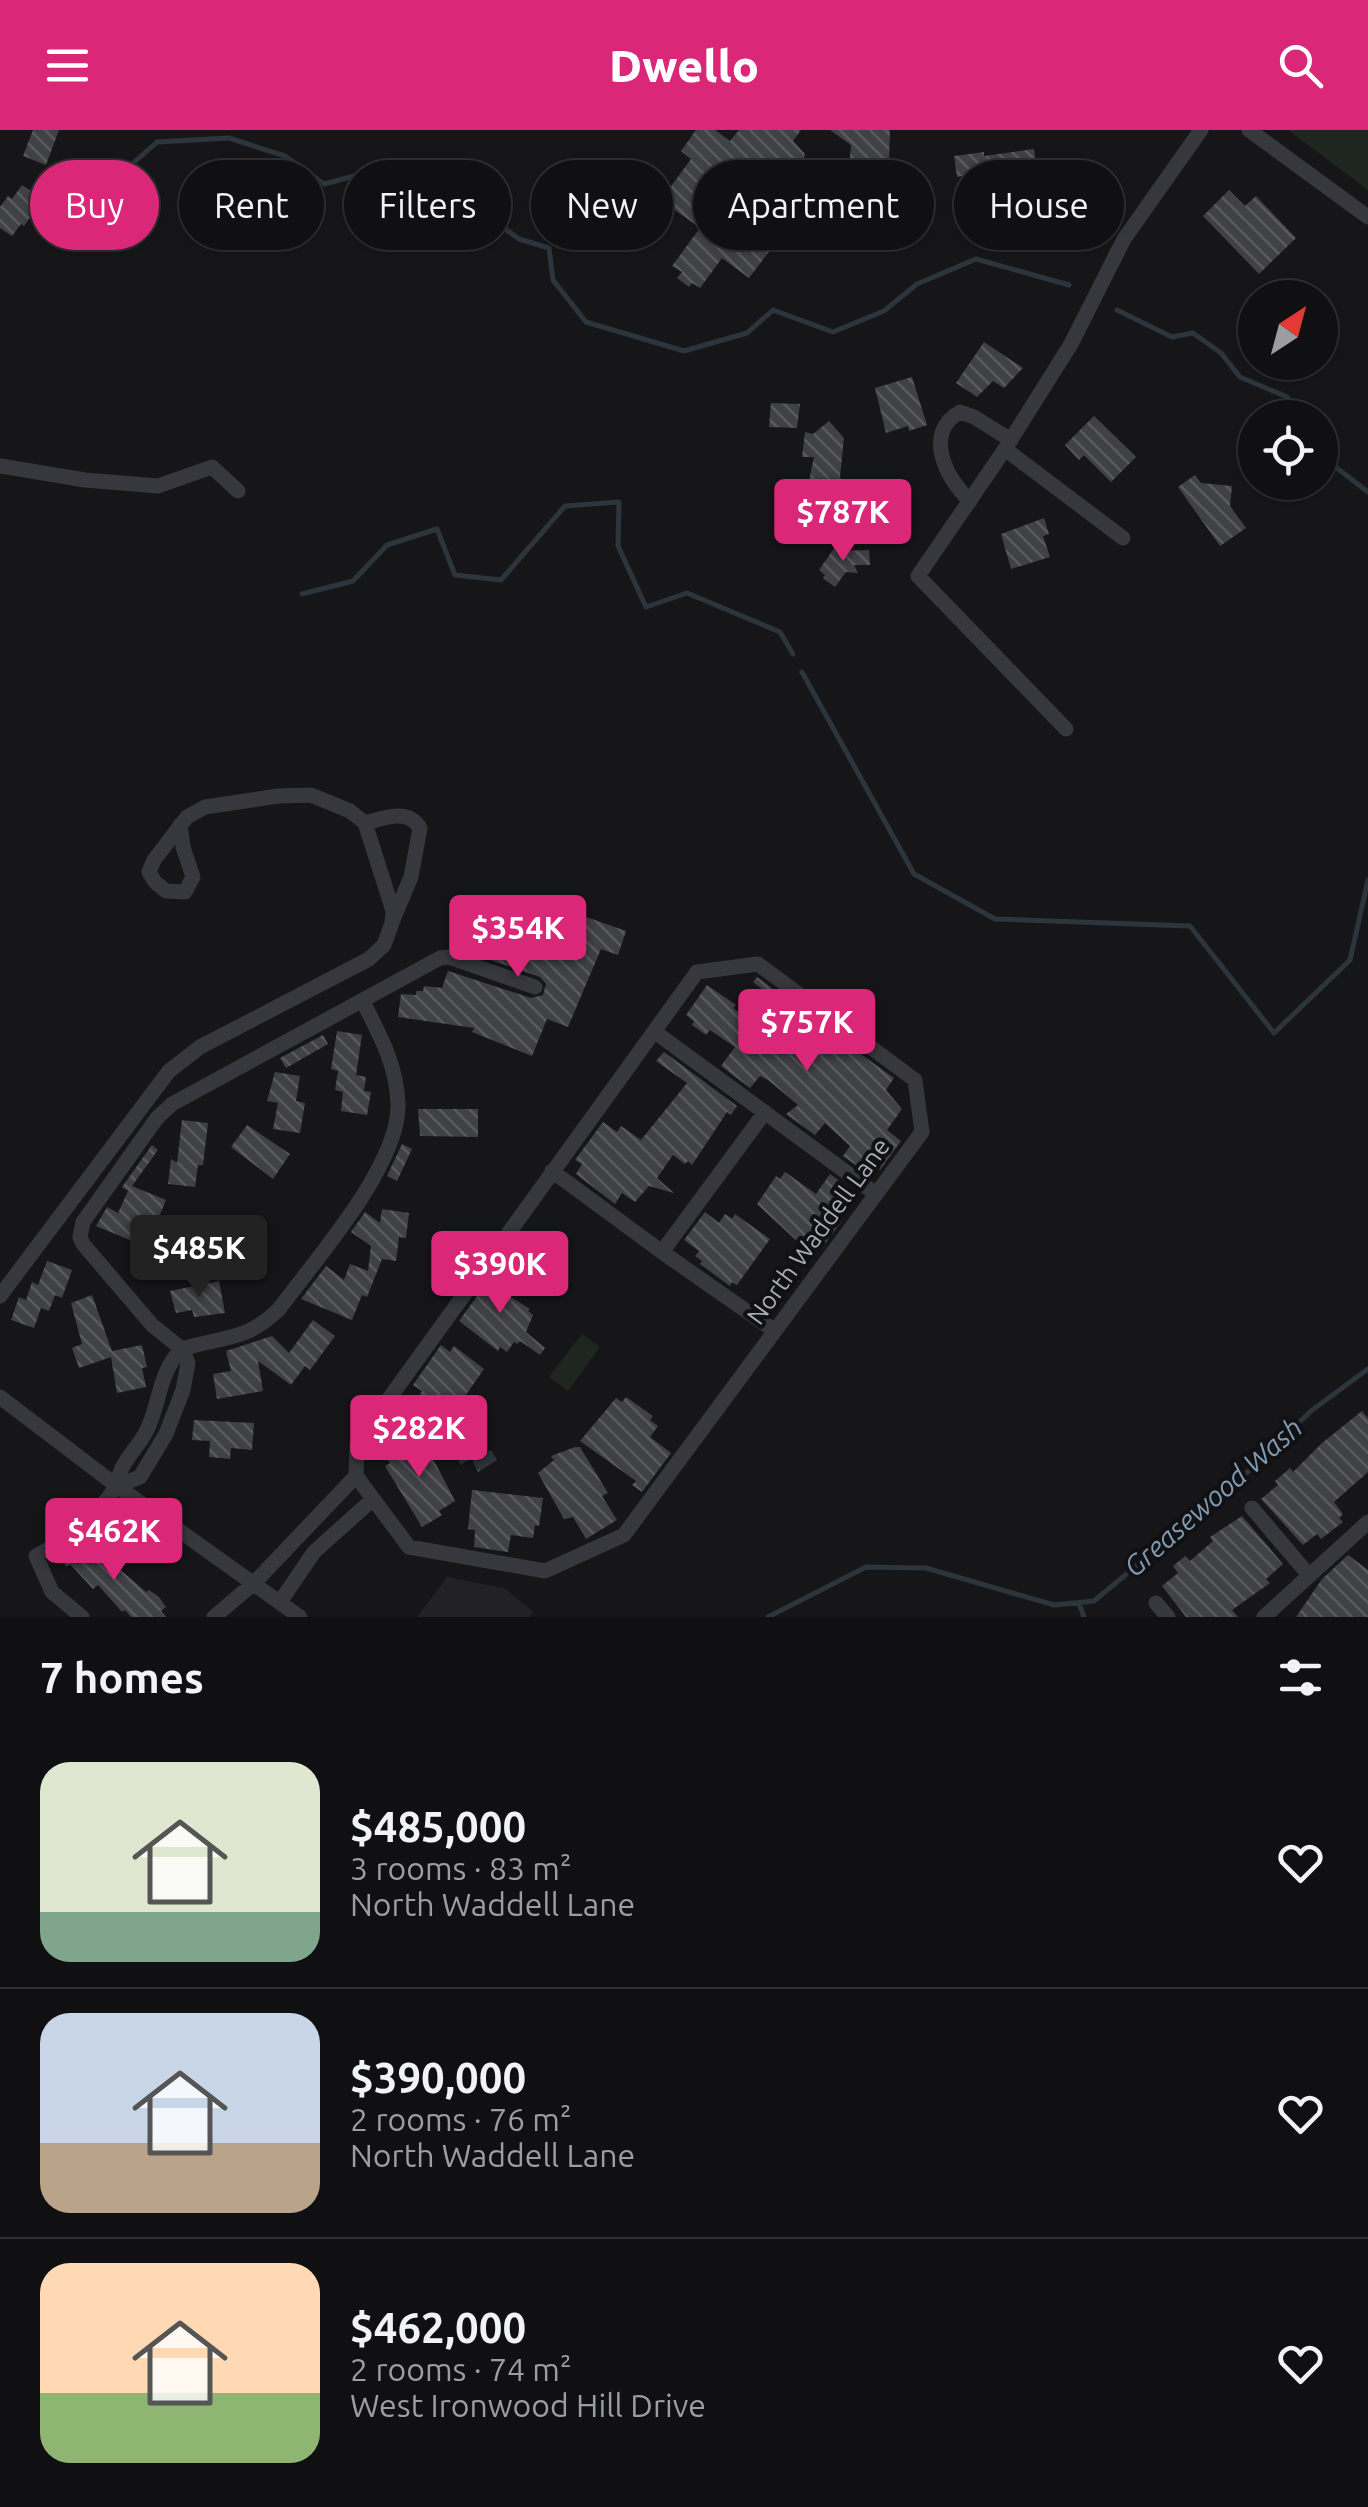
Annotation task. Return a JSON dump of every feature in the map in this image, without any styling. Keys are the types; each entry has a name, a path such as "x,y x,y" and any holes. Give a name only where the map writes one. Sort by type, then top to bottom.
{"street":[{"path":"1066,728 918,576 1008,445 1071,344 1124,239 1201,130"},
{"path":"1249,130 1368,217"},
{"path":"970,500 955,487 940,456 944,427 950,417 960,412 974,417 1123,538"},
{"path":"0,466 86,480 158,486 212,467 238,491"},
{"path":"180,825 205,808 297,794 324,799 365,823 392,922"},
{"path":"0,1296 169,1071 200,1048 369,959 384,944 411,877 420,828 411,818 401,816 365,823"},
{"path":"188,1347 152,1325 80,1237 83,1222 158,1118 172,1104 363,1002 401,976 449,957 534,987"},
{"name":"North Waddell Lane","path":"758,964 915,1080 922,1132 624,1535 545,1571 408,1547 356,1476 358,1443 655,1032 698,972 758,964"},
{"path":"82,1617 52,1592 36,1556 83,1530 117,1486 119,1470 147,1431 170,1360 188,1347 260,1328 279,1310 378,1173 393,1134 398,1107 394,1071 385,1044 363,1002"},
{"path":"655,1032 876,1194"},
{"path":"662,1252 764,1112"},
{"path":"552,1171 775,1331"},
{"path":"117,1486 140,1477 166,1434 188,1363 188,1347"},
{"path":"0,1397 300,1617"},
{"path":"156,1402 176,1409"},
{"name":"North Waddell Lane","path":"214,1617 254,1583 356,1476"},
{"path":"280,1602 314,1552 372,1500"},
{"path":"1252,1508 1308,1574"},
{"path":"1264,1617 1368,1522"},
{"path":"1156,1603 1168,1617"}],"shaded area":[{"path":"1288,130 1368,130 1368,190"},
{"path":"582,1334 600,1347 568,1391 549,1377"},
{"path":"447,1577 504,1588 534,1612 529,1617 417,1617"}],"water":[{"path":"443,1432 472,1434 471,1439 482,1455 491,1450 497,1460 478,1472 473,1462 476,1454 461,1465 458,1461 467,1454 462,1455 463,1450 454,1454 452,1451 461,1446 458,1442 443,1444"}],"building":[{"path":"33,130 59,130 48,160 23,156"},
{"path":"696,130 715,130 730,141 739,130 801,130 793,141 805,154 804,160 693,160 693,223 673,209 673,184 691,159 681,151"},
{"path":"830,130 890,130 889,160 850,158 851,145"},
{"path":"1034,149 1036,160 955,160 954,156 984,152 984,156"},
{"path":"22,185 30,190 30,217 12,236 0,228 0,207 8,196 12,199"},
{"path":"1229,190 1245,206 1256,196 1296,238 1259,274 1203,216"},
{"path":"693,238 693,250 770,250 749,278 722,258 700,288 692,283 689,287 677,278 682,272 672,266"},
{"path":"984,342 1023,368 1004,388 993,381 977,397 956,383"},
{"path":"912,377 927,425 886,433 875,388"},
{"path":"771,403 800,404 797,428 769,427"},
{"path":"1094,416 1136,457 1111,482 1084,455 1079,460 1065,445"},
{"path":"829,421 844,438 840,477 846,486 839,486 838,498 806,495 814,457 802,457 805,432 813,434"},
{"path":"1195,475 1201,483 1232,486 1230,506 1246,528 1220,546 1178,487"},
{"path":"1044,518 1049,534 1043,536 1050,557 1011,569 1001,534"},
{"path":"835,547 840,551 869,550 870,565 854,565 858,573 846,572 835,587 819,570"},
{"path":"492,909 564,935 572,912 626,931 618,955 601,949 568,1027 547,1019 532,1056 472,1032 474,1028 398,1017 401,994 416,995 424,986 442,988 448,971 531,998 543,995 546,984 540,977 449,946 453,937 475,944"},
{"path":"757,977 805,1013 794,1027 801,1032 800,1036 819,1050 824,1044 834,1052 844,1042 894,1078 886,1090 902,1109 887,1130 901,1141 880,1170 870,1163 864,1171 843,1156 850,1146 825,1123 815,1135 786,1114 798,1105 768,1080 760,1076 750,1088 721,1066 735,1047 710,1030 706,1035 692,1025 694,1021 686,1015 707,985 755,1023 774,998 753,982"},
{"path":"337,1031 362,1035 356,1075 366,1077 364,1091 371,1092 367,1115 341,1111 343,1092 335,1090 338,1071 331,1069"},
{"path":"323,1035 328,1044 286,1068 280,1058"},
{"path":"664,1052 737,1106 731,1115 727,1112 692,1165 673,1155 657,1178 674,1193 649,1186 635,1202 622,1193 615,1204 576,1174 582,1164 575,1160 603,1122 617,1132 621,1126 641,1140 687,1083 656,1061"},
{"path":"275,1072 300,1076 296,1101 305,1103 300,1133 273,1129 278,1103 267,1101"},
{"path":"418,1109 478,1109 478,1137 420,1136"},
{"path":"182,1120 208,1123 203,1165 198,1165 195,1187 168,1184 171,1159 177,1163"},
{"path":"247,1125 290,1154 273,1179 231,1147"},
{"path":"402,1144 412,1149 397,1181 387,1176"},
{"path":"152,1145 158,1150 132,1186 166,1200 142,1245 96,1226 107,1207 118,1213 128,1191 122,1187"},
{"path":"785,1172 816,1194 830,1174 850,1189 832,1214 842,1221 820,1250 806,1239 799,1243 757,1204 776,1176 780,1179"},
{"path":"382,1209 409,1213 406,1238 399,1237 396,1261 382,1259 367,1297 362,1295 352,1320 301,1299 326,1266 344,1280 350,1264 368,1271 371,1246 351,1232 365,1212 380,1223"},
{"path":"705,1212 719,1223 725,1214 732,1219 735,1214 770,1239 737,1285 732,1282 730,1286 700,1264 702,1261 695,1256 699,1251 684,1240"},
{"path":"512,1248 517,1252 493,1286 530,1309 533,1315 526,1332 545,1348 540,1355 520,1341 514,1342 507,1352 500,1347 498,1351 459,1321"},
{"path":"47,1261 72,1270 62,1298 55,1295 49,1311 41,1308 34,1328 11,1320 19,1297 26,1300 32,1282 38,1285"},
{"path":"219,1281 225,1313 194,1317 192,1310 176,1313 170,1291"},
{"path":"92,1295 112,1351 142,1345 146,1387 117,1393 111,1357 79,1368 72,1348 82,1344 71,1303"},
{"path":"313,1320 335,1336 310,1370 305,1366 291,1385 258,1361 263,1391 217,1399 213,1374 231,1371 226,1351 272,1336 289,1353"},
{"path":"441,1345 450,1352 454,1346 484,1369 447,1422 415,1401 422,1391 413,1385"},
{"path":"626,1397 653,1416 650,1420 658,1426 650,1437 671,1453 642,1492 632,1485 636,1481 580,1441 616,1398 622,1402"},
{"path":"1362,1411 1368,1418 1368,1472 1334,1502 1343,1514 1339,1518 1343,1522 1321,1539 1317,1534 1303,1545 1261,1499 1278,1485 1275,1481 1290,1468 1293,1472"},
{"path":"194,1420 254,1423 252,1450 231,1448 230,1459 209,1457 210,1441 192,1440"},
{"path":"413,1435 421,1448 426,1445 455,1501 422,1527 385,1466 390,1463 384,1453"},
{"path":"580,1447 608,1493 602,1496 617,1520 586,1539 573,1517 564,1519 538,1473 554,1460 551,1456"},
{"path":"472,1490 543,1498 533,1538 511,1535 508,1552 474,1547 475,1530 468,1529"},
{"path":"1242,1516 1283,1564 1266,1579 1270,1583 1232,1610 1238,1617 1186,1617 1162,1586 1178,1573 1173,1566 1185,1556 1190,1561 1213,1541 1210,1537"},
{"path":"87,1541 95,1555 100,1552 146,1592 159,1597 166,1607 161,1611 166,1617 131,1617 98,1585 93,1589 70,1564 66,1567 60,1556"},
{"path":"1348,1555 1368,1570 1368,1617 1296,1617 1322,1579"}],"waterway":[{"path":"137,160 157,142 229,138 285,156 324,184 366,173 438,223 485,214 519,239 549,248 553,280 586,322 684,351 747,333 773,310 833,332 884,311 917,284 976,259 1069,285"},
{"path":"1117,310 1172,337 1193,333 1221,353 1240,377 1289,400"},
{"path":"1338,469 1368,492"},
{"path":"302,594 353,581 387,545 437,529 455,575 501,580 565,506 619,502 618,546 646,607 687,593 780,632 793,654"},
{"path":"802,672 914,874 995,919 1190,926 1274,1033 1350,960 1368,880"},
{"name":"Greasewood Wash","path":"768,1617 866,1567 926,1568 1054,1605 1094,1601 1237,1482 1311,1411 1368,1369"},
{"path":"1079,1603 1084,1617"}]}
